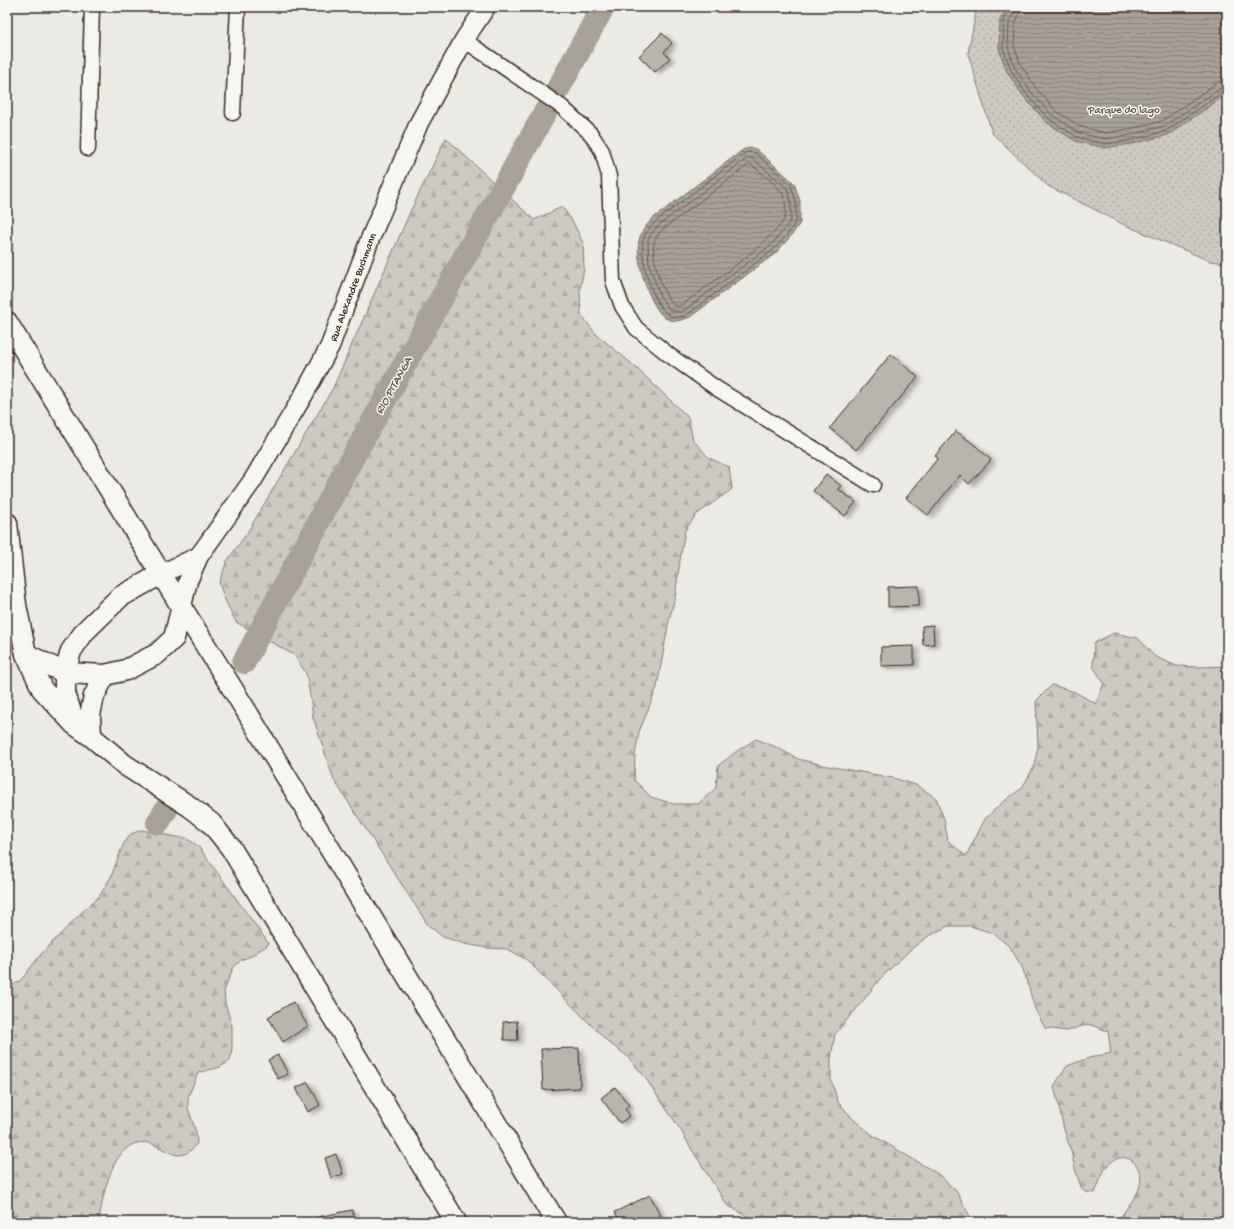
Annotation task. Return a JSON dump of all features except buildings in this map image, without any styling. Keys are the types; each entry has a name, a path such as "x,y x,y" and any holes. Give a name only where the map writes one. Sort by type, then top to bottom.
{"highway":[{"path":"7,322 161,574 248,712 556,1222"},
{"path":"7,523 16,605 26,654 42,688 74,724 91,736 125,765 189,806 211,823 231,848 456,1222"},
{"path":"74,724 65,694 65,673 71,651 85,631 120,597 161,574"},
{"path":"26,654 65,673 105,675 126,670 157,654 174,638 182,606"},
{"path":"91,736 90,715 94,696 105,675"}],"main road":[{"name":"Rua Alexandre Buchmann","path":"182,606 188,581 199,556 253,480 303,396 330,346 370,239 419,124 464,40 486,7"},
{"name":"Rua Alexandre Buchmann","path":"161,574 199,556"}],"street":[{"path":"88,149 92,7"},
{"path":"233,113 238,7"},
{"path":"464,40 562,107 591,134 602,151 609,176 613,281 622,306 636,328 669,355 716,388 873,485"}],"green space":[{"name":"Parque do lago","path":"977,7 1227,7 1227,263 1210,261 1125,225 1048,186 992,133 968,53"},
{"path":"446,138 534,220 562,207 573,222 583,243 584,268 580,290 581,315 596,334 632,364 688,417 693,440 709,458 729,467 732,489 696,515 685,530 675,597 669,620 657,687 639,732 635,755 634,780 651,797 674,804 698,804 716,788 718,766 737,751 756,739 778,748 798,759 893,778 916,785 936,798 944,819 948,841 966,856 985,819 1002,803 1022,788 1034,767 1038,746 1036,701 1052,685 1075,692 1096,704 1104,683 1093,666 1094,643 1114,633 1138,638 1154,656 1176,666 1227,666 1227,1222 1121,1222 1121,1217 1137,1193 1141,1181 1138,1168 1134,1162 1129,1159 1117,1159 1110,1163 1103,1173 1095,1193 1085,1192 1081,1187 1076,1172 1054,1086 1067,1066 1089,1058 1111,1053 1108,1031 1088,1024 1067,1031 1045,1028 1035,1009 1022,967 1010,947 993,933 970,926 948,926 927,937 910,950 878,981 835,1034 831,1058 831,1080 838,1102 854,1120 874,1136 938,1174 956,1191 973,1222 777,1222 747,1216 727,1205 680,1129 642,1073 626,1055 608,1042 527,960 508,949 487,948 465,944 443,937 428,925 334,780 313,717 306,673 294,655 236,622 225,600 219,583 227,561 247,533 333,388 411,210"},
{"path":"142,830 186,838 198,846 269,944 251,956 241,960 233,968 224,990 225,1003 232,1026 232,1049 230,1061 220,1067 198,1073 188,1097 188,1108 196,1132 197,1143 192,1150 188,1153 176,1155 149,1143 137,1143 126,1148 118,1158 112,1170 103,1198 99,1222 7,1222 7,989 21,980 42,953 90,904 99,897 111,877 123,845 131,834"}],"water":[{"path":"1007,7 1227,7 1227,94 1168,135 1132,144 1105,148 1075,141 1046,122 1024,97 1007,72 999,49 1000,20"},
{"path":"744,149 756,149 794,183 800,201 800,223 776,253 690,317 677,321 667,319 658,311 644,280 638,245 642,232 652,219"}],"waterway":[{"name":"RIO PITANGA","path":"558,89 603,7"},
{"name":"RIO PITANGA","path":"244,662 348,466 546,111"},
{"name":"RIO PITANGA","path":"158,823 168,806"}]}
